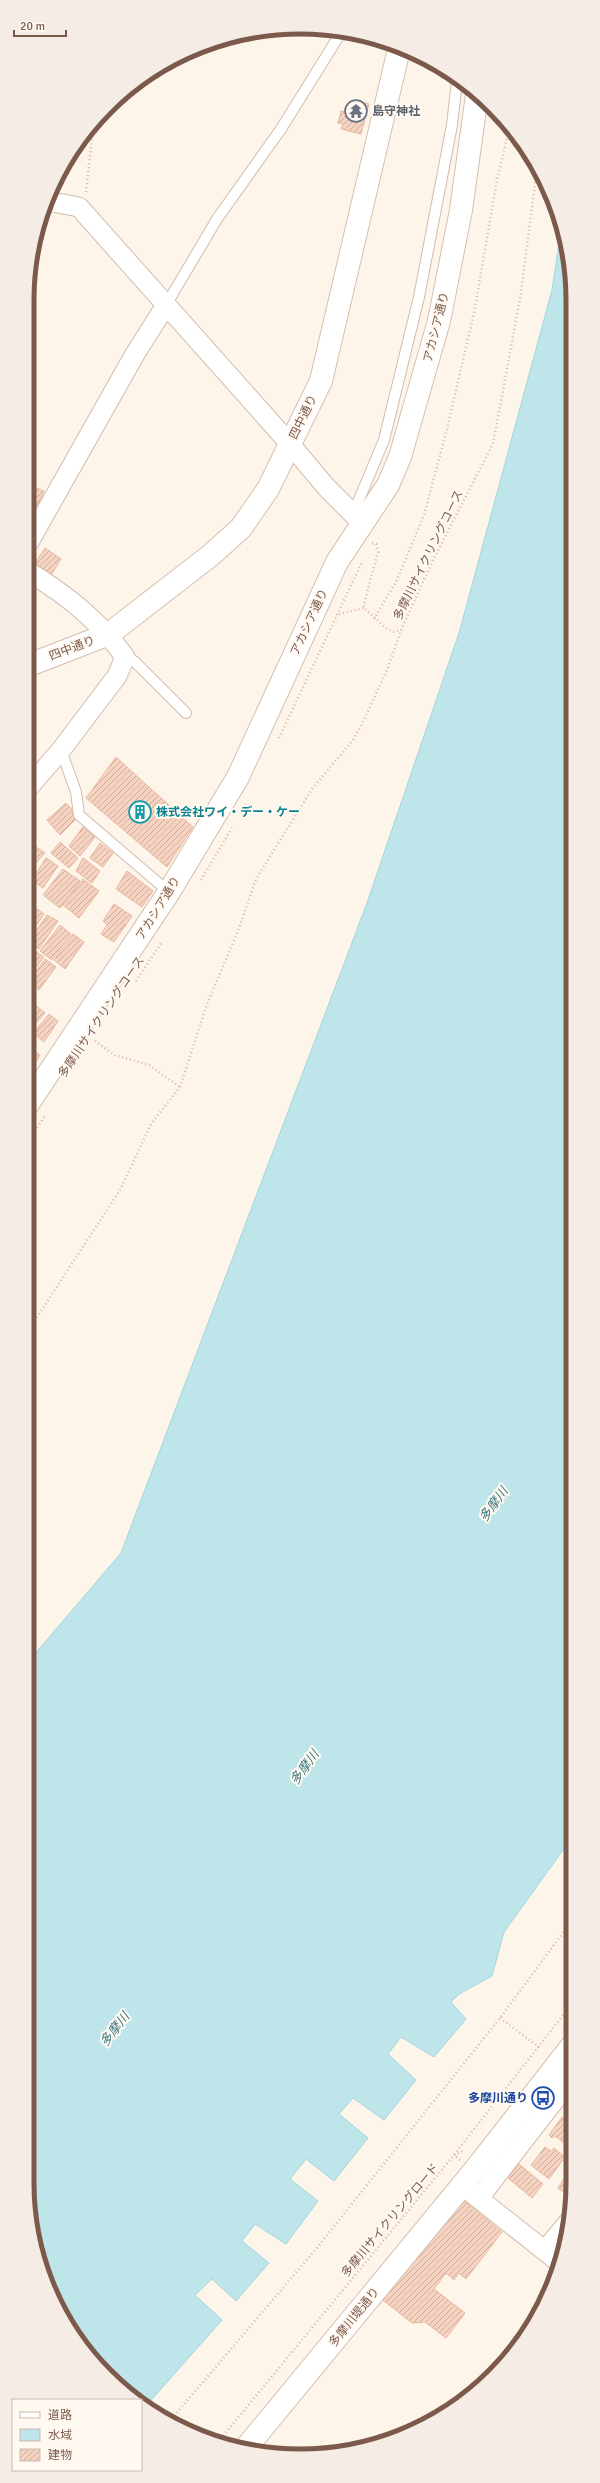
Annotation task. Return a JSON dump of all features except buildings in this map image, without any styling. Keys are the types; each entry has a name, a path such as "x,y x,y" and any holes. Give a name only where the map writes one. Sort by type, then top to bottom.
{"street":[{"name":"四中通り","path":"34,663 109,634 211,555 241,528 268,489 321,381 398,52"},
{"name":"アカシア通り","path":"35,1101 169,892 238,777 358,519 388,485 400,457 439,320 461,210 476,101"},
{"path":"52,202 79,208 290,444 327,488 358,519"},
{"path":"34,533 135,354 166,305"},
{"path":"34,575 66,595 109,634 125,657 117,676 61,750 34,781"},
{"path":"471,2191 566,2054"},
{"path":"471,2191 566,2085"},
{"path":"471,2191 555,2259"},
{"name":"多摩川堤通り","path":"250,2444 471,2191"},
{"path":"545,2250 562,2230"}],"lane":[{"path":"166,305 217,219 281,129 339,37"},
{"path":"358,519 384,440 419,297 449,141 456,85"},
{"path":"125,657 134,661 186,714"},
{"path":"61,750 76,792 79,815 169,892"}],"path":[{"path":"79,208 85,198 92,134"},
{"path":"374,619 397,580 424,515 447,429 472,321 497,180 508,134"},
{"name":"多摩川サイクリングコース","path":"364,608 374,619 394,632 401,630 433,560 496,435 526,263 536,177"},
{"path":"339,614 364,608 378,552 378,547 374,543 369,548"},
{"path":"277,744 363,560"},
{"path":"34,1322 120,1190 151,1124 180,1087 207,1004 240,926 256,879 312,789 352,740 387,670 401,630"},
{"path":"242,812 249,798"},
{"path":"245,805 263,814"},
{"path":"199,884 234,825"},
{"name":"多摩川サイクリングコース","path":"133,985 166,935"},
{"name":"多摩川サイクリングコース","path":"91,1048 99,1035"},
{"path":"95,1041 115,1055 149,1065 180,1087"},
{"path":"173,2417 316,2249 500,2018 566,1929"},
{"name":"多摩川サイクリングロード","path":"222,2437 435,2179 566,2012"},
{"path":"500,2018 539,2047"}],"water":[{"name":"多摩川","path":"559,241 564,265 566,300 566,1846 504,1932 492,1976 459,1994 451,2002 466,2019 434,2057 401,2037 388,2054 416,2080 384,2120 353,2098 339,2114 368,2138 334,2181 306,2159 290,2179 318,2201 286,2244 255,2224 242,2241 269,2263 236,2301 212,2279 195,2295 222,2320 149,2402 112,2371 79,2331 61,2301 54,2285 43,2252 36,2218 34,2183 34,1655 121,1553 367,903 459,633 552,290"}],"place":[{"name":"島守神社","path":"356,111"},
{"name":"株式会社ワイ・デー・ケー","path":"140,812"},
{"name":"多摩川通り","path":"543,2098"}]}
